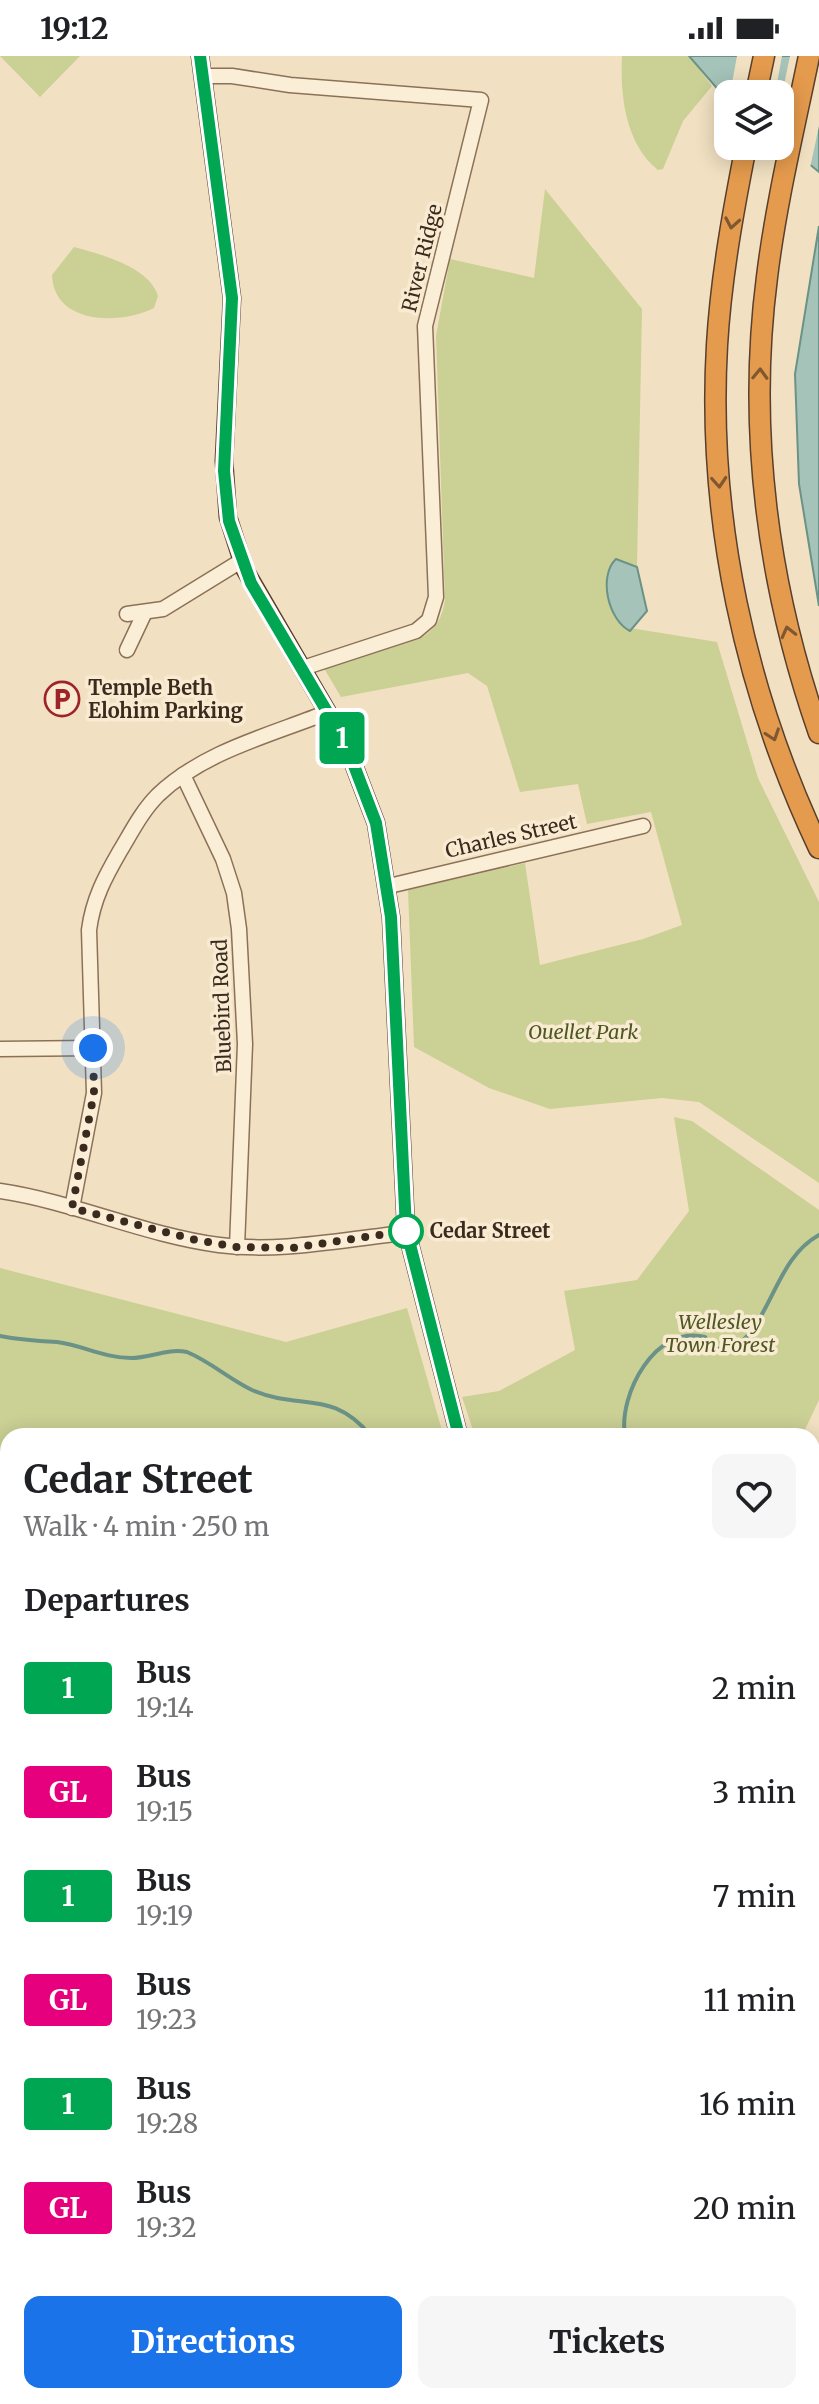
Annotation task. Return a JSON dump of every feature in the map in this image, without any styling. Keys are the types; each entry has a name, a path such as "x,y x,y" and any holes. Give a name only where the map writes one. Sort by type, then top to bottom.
{"highway":[{"path":"759,80 764,56"},
{"path":"809,56 764,302 761,449 768,523 780,596 819,733"},
{"path":"743,160 728,245 718,334 716,421 721,498 735,597 753,671 785,767 819,848"}],"main road":[{"path":"200,56 232,298 224,483 229,521 241,561 328,712 364,786 376,823 389,886 406,1233 457,1428"}],"street":[{"name":"River Ridge","path":"203,76 232,76 290,85 481,100 425,326 436,597 433,611 416,631 303,668"},
{"path":"127,614 144,614 169,607 241,561"},
{"path":"127,650 144,614"},
{"path":"72,1208 94,1093 89,930 92,903 139,818 158,796 183,775 212,758 328,712"},
{"name":"Bluebird Road","path":"183,775 223,859 234,893 239,929 245,1088 237,1247"},
{"name":"Charles Street","path":"389,886 643,826"},
{"path":"0,1049 93,1048"},
{"path":"0,1191 196,1240 237,1247 292,1248 406,1233"}],"green space":[{"path":"0,56 80,56 40,97"},
{"path":"622,56 689,56 712,86 683,121 663,169 658,170 647,159 632,133 624,102"},
{"name":"Ouellet Park","path":"545,189 642,309 637,567 617,559 624,627 717,642 758,778 819,902 819,1183 699,1102 662,1098 550,1109 489,1088 414,1047 408,890 525,863 540,965 643,939 682,925 651,812 587,824 578,784 520,792 487,686 468,673 341,697 322,665 424,636 441,616 445,600 436,336 450,259 534,278"},
{"path":"74,247 123,263 145,277 158,296 154,308 140,314 107,318 91,317 64,304 56,291 52,275"},
{"name":"Wellesley Town Forest","path":"674,1117 692,1121 819,1210 819,1400 806,1428 472,1428 462,1397 499,1391 575,1350 564,1291 637,1280 689,1211"},
{"path":"0,1268 286,1342 407,1308 441,1428 0,1428"}],"water":[{"path":"689,56 819,56 819,172 794,151 794,80 714,80 714,85"},
{"path":"819,226 819,606 799,484 795,374"},
{"path":"616,559 637,567 647,611 630,631 616,618 608,597 608,576"}],"pier":[{"path":"737,56 782,56 778,80 733,80"},
{"path":"790,56 819,56 819,126 810,168 794,156 794,80 785,80"}],"waterway":[{"path":"625,1428 634,1383 656,1352 671,1341 687,1336 705,1337 715,1348 729,1351 755,1326 792,1260 819,1235"},
{"path":"0,1336 57,1342 121,1357 187,1352 252,1390 269,1396 329,1406 343,1412 364,1428"}],"bus line":[{"name":"1","path":"200,56 232,298 224,471 229,521 251,583 321,698 353,758 376,823 389,886 402,1183 408,1244 457,1428"}],"place":[{"name":"Temple Beth Elohim Parking","path":"62,699"},
{"name":"Cedar Street","path":"406,1231"}],"route":[{"path":"93,1048 94,1093 85,1154 72,1208 196,1240 237,1247 292,1248 406,1231"}]}
